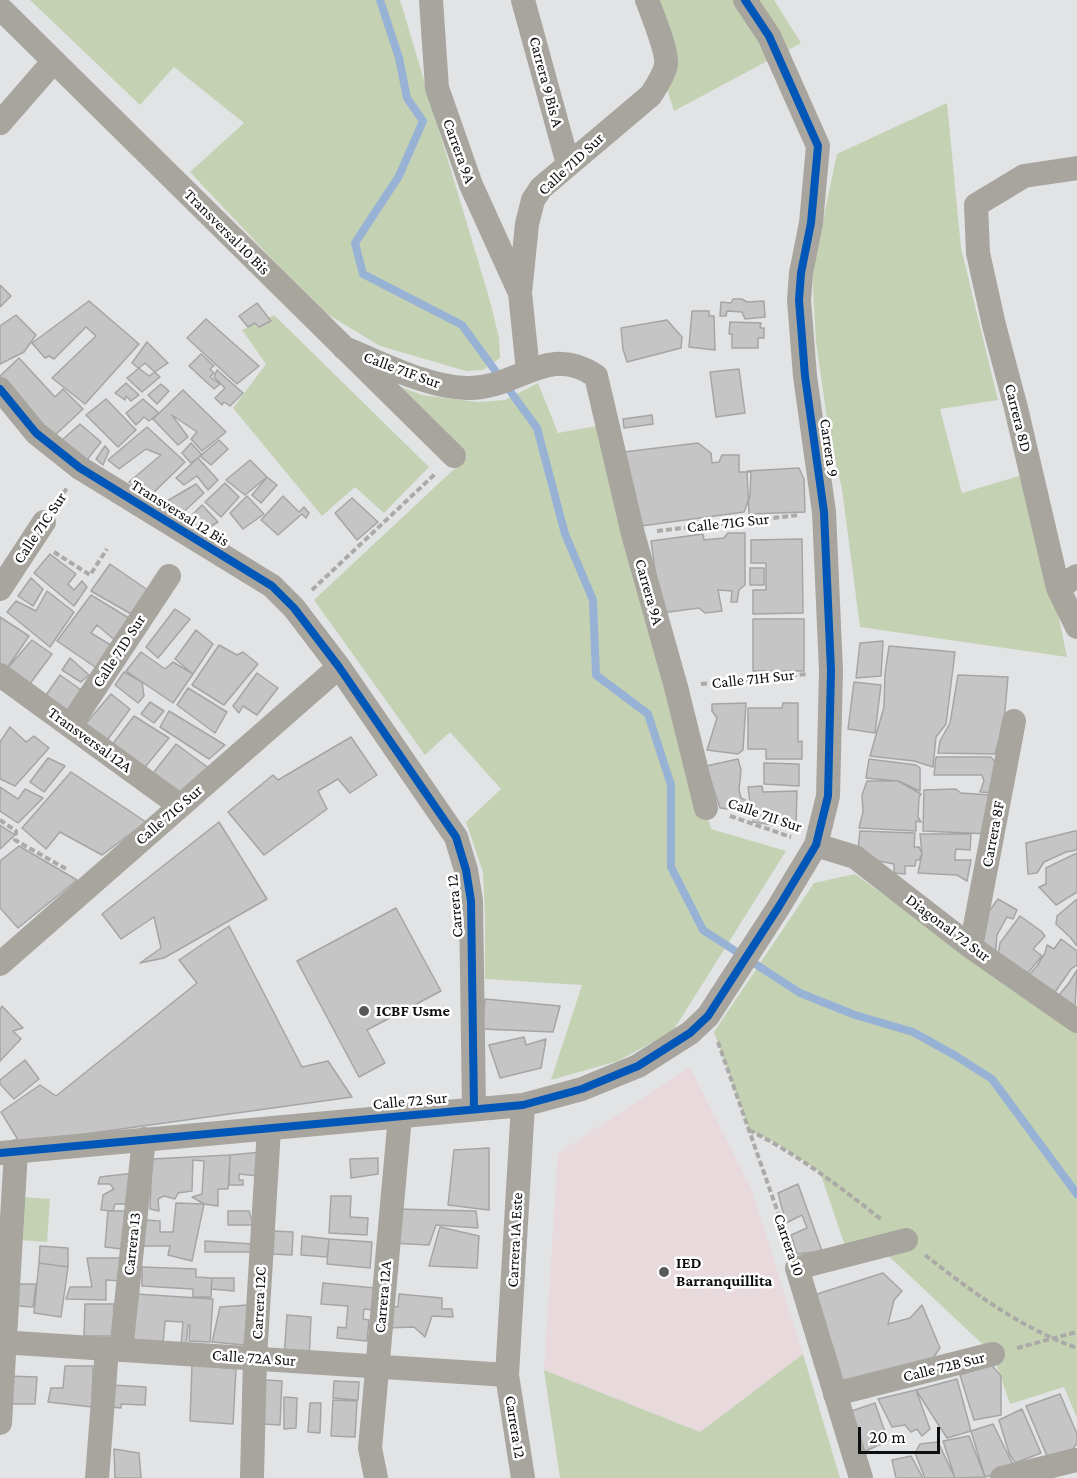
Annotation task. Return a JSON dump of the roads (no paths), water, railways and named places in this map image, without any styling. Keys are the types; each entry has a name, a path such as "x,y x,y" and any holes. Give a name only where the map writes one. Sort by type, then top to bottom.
{"street":[{"name":"Carrera 9A","path":"431,0 437,88 471,185 520,293"},
{"name":"Carrera 9 Bis A","path":"523,0 568,164"},
{"name":"Calle 71D Sur","path":"523,374 520,293 527,224 533,200 541,188 651,95 657,86 666,65 664,51 647,0"},
{"name":"Carrera 9","path":"745,0 769,36 818,146 811,223 801,273 799,300 805,376 824,513 831,671 828,796 816,845 778,908"},
{"name":"Transversal 10 Bis","path":"0,8 454,456"},
{"path":"0,123 54,61"},
{"name":"Carrera 8D","path":"1077,168 1024,177 976,205 978,253 1067,582 1077,627"},
{"name":"Calle 71F Sur","path":"344,348 432,383 458,387 485,387 543,365 562,363 580,367 596,376"},
{"name":"Carrera 9A","path":"596,376 633,534 676,687 706,808"},
{"name":"Transversal 12 Bis","path":"0,389 36,433 80,468 272,586 294,608 339,667"},
{"name":"Calle 71C Sur","path":"0,589 39,530"},
{"name":"Calle 71D Sur","path":"70,726 169,576"},
{"name":"Calle 71G Sur","path":"0,963 339,667"},
{"name":"Carrera 12","path":"339,667 456,837 466,870 471,901 474,1109"},
{"name":"Transversal 12A","path":"0,675 179,805"},
{"name":"Carrera 8F","path":"971,947 1014,721"},
{"name":"Diagonal 72 Sur","path":"816,845 855,857 971,947 1077,1021"},
{"name":"Calle 72 Sur","path":"8,1152 523,1105 582,1089 638,1066 690,1034 708,1016 778,908"},
{"name":"Carrera 1A Este","path":"507,1375 523,1105"},
{"name":"Carrera 12A","path":"376,1478 370,1448 400,1116"},
{"name":"Carrera 12C","path":"252,1478 255,1359 269,1128"},
{"name":"Carrera 13","path":"97,1478 144,1139"},
{"path":"0,1423 8,1152"},
{"name":"Carrera 10","path":"861,1478 797,1268 906,1240"},
{"name":"Calle 72A Sur","path":"2,1342 507,1375"},
{"name":"Calle 72B Sur","path":"835,1394 993,1354"},
{"name":"Carrera 12","path":"507,1375 523,1478"},
{"path":"1002,1478 1077,1460"}],"waterway":[{"path":"380,0 399,58 407,98 423,121 399,176 355,243 363,274 462,325 537,428 565,534 593,600 596,675 648,714 671,785 671,867 703,930 800,993 855,1015 913,1032 992,1079 1077,1194"}],"place":[{"name":"ICBF Usme","path":"364,1011"},
{"name":"IED Barranquillita","path":"664,1272"}]}
